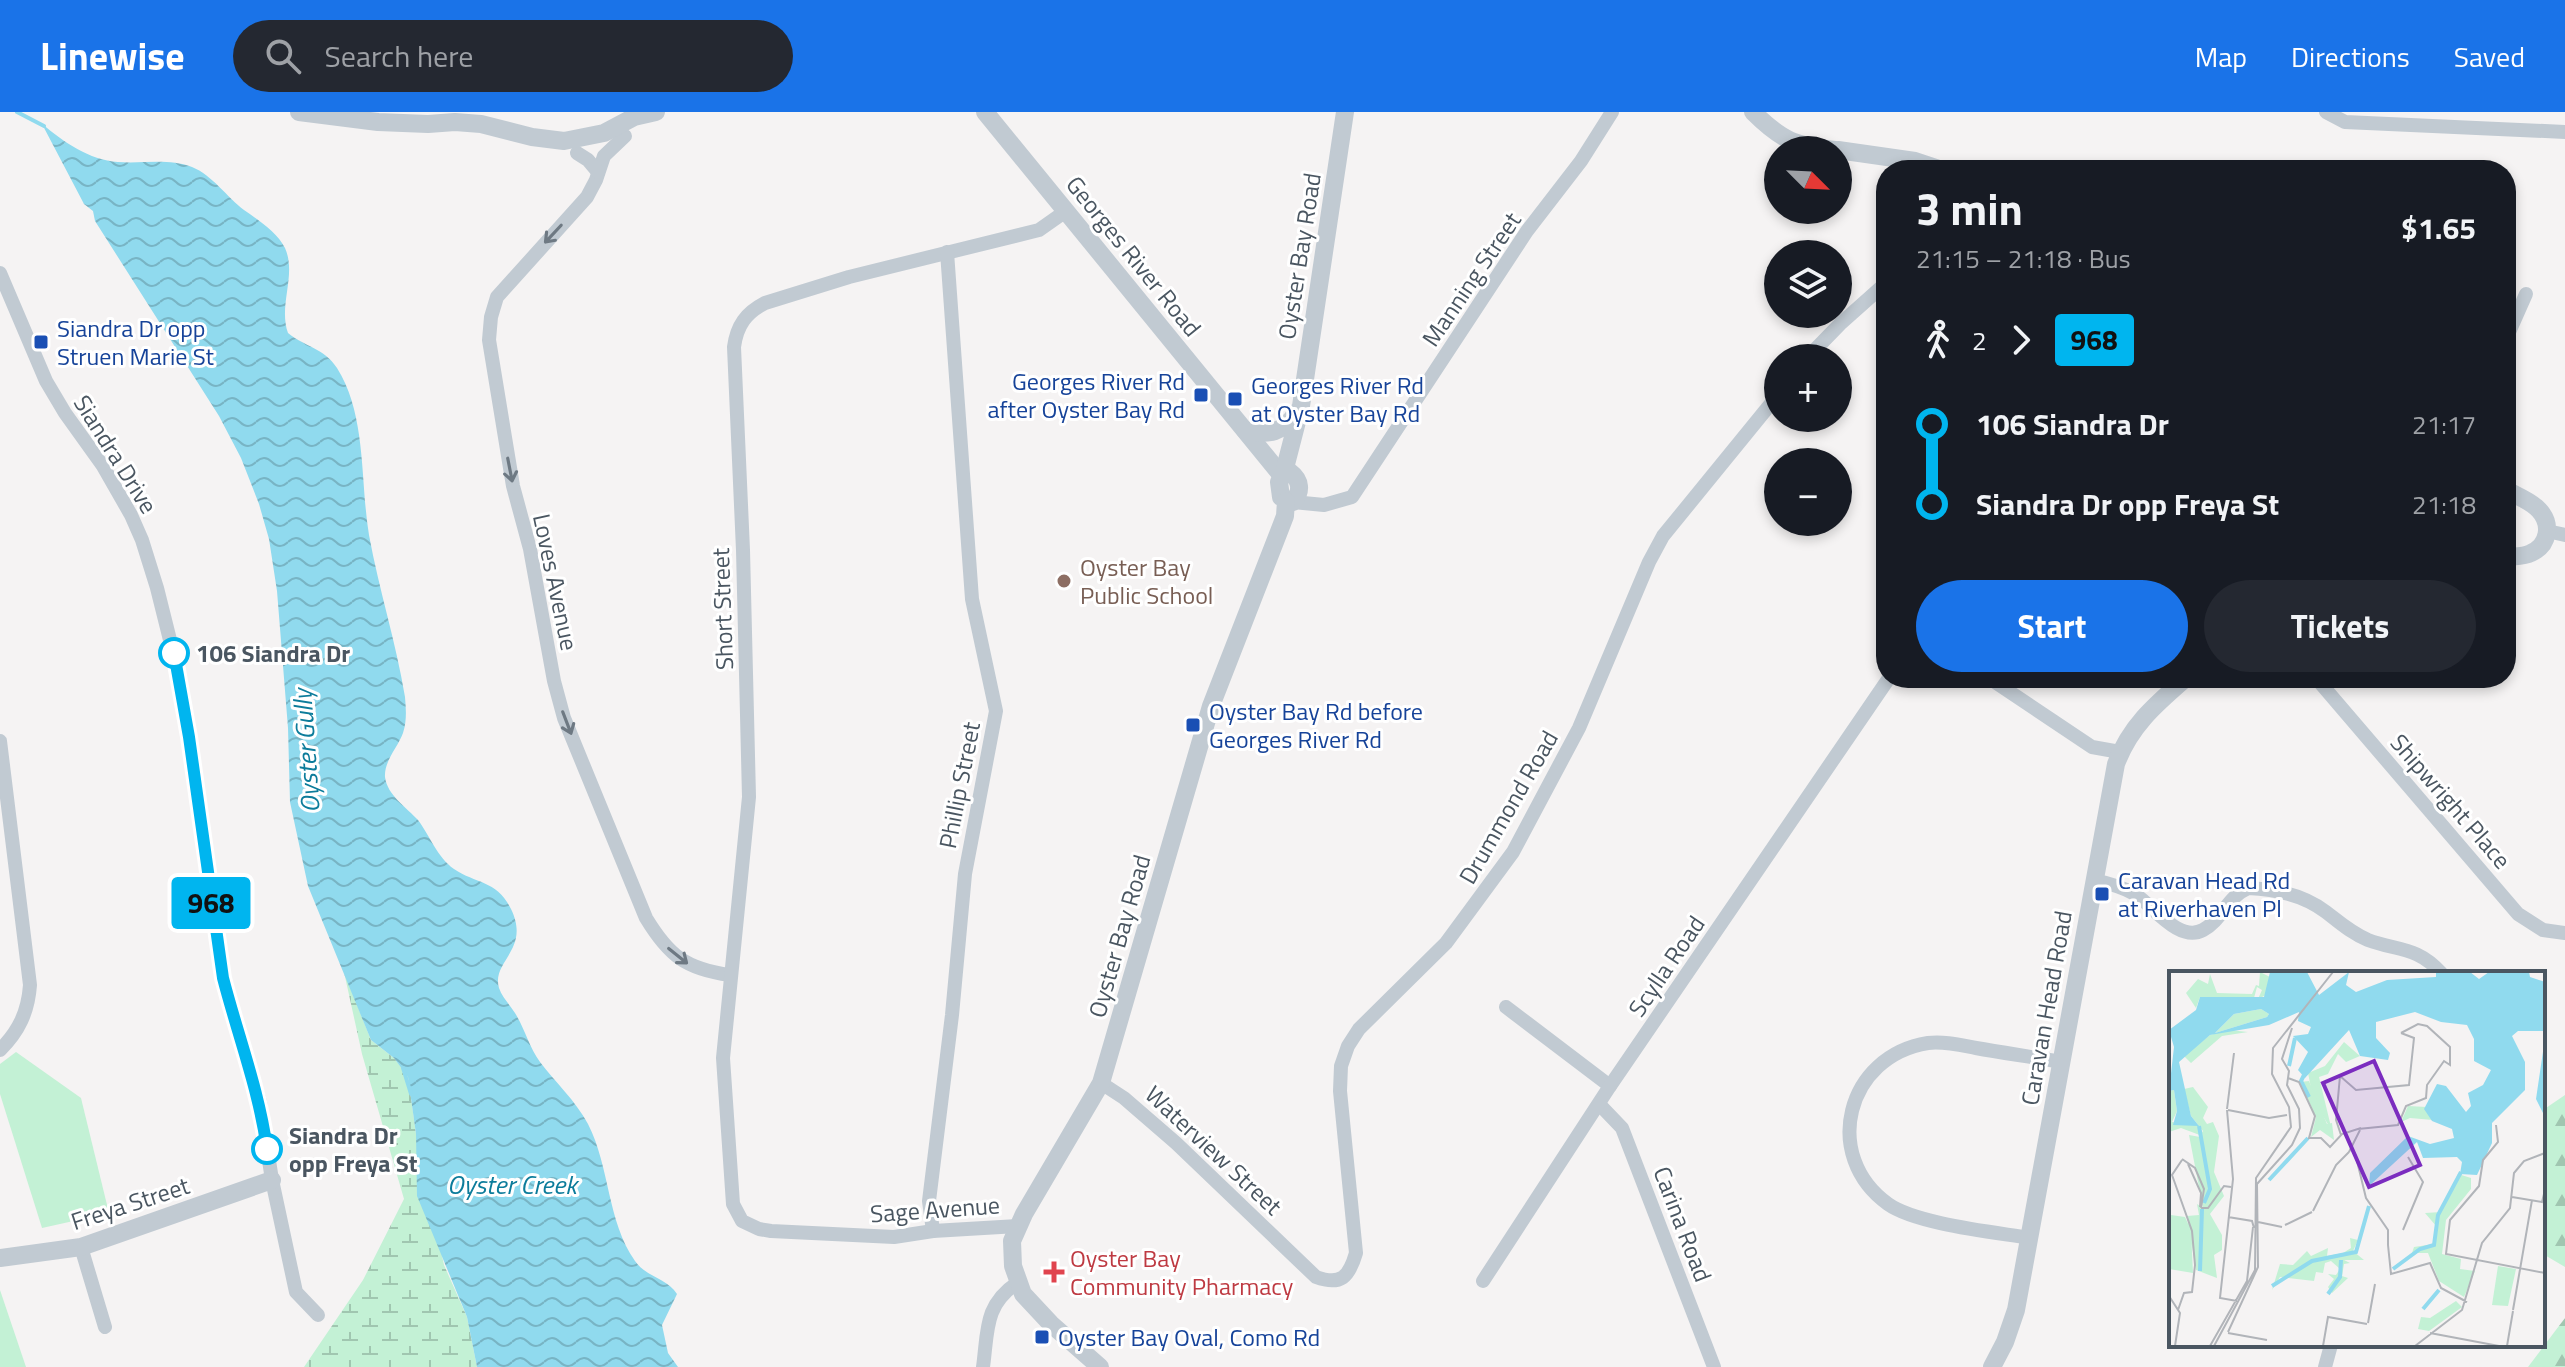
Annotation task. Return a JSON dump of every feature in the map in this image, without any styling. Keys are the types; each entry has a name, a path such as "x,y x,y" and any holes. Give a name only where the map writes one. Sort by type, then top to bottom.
{"street":[{"path":"299,112 346,120 481,124 532,137 564,141 604,133 634,117 656,112"},
{"path":"428,124 539,151 577,153 625,136 656,112"},
{"name":"Georges River Road","path":"985,112 1245,430 1290,477"},
{"name":"Oyster Bay Road","path":"1290,477 1300,454 1301,406 1345,112"},
{"name":"Manning Street","path":"1335,503 1352,497 1367,478 1527,231 1581,161 1612,112"},
{"path":"1753,112 1781,136"},
{"path":"2326,112 2345,122 2565,132"},
{"name":"Loves Avenue","path":"625,136 604,156 587,197 497,297 489,340 513,486 530,549 554,681 564,718 646,918 657,936 684,961 699,970 730,975"},
{"path":"1852,152 1908,160"},
{"path":"577,153 598,172"},
{"name":"Short Street","path":"759,1229 742,1221 733,1204 723,1058 749,797 736,333 742,320 765,303 849,277 1039,230 1066,211"},
{"name":"Phillip Street","path":"933,1231 929,1201 952,1015 965,874 996,711 972,599 947,252"},
{"name":"Siandra Drive","path":"0,273 4,297 46,381 103,466 131,515 157,588 179,676 223,978 260,1102 272,1180 296,1292 318,1315"},
{"path":"1821,344 1876,292"},
{"path":"2516,316 2526,294"},
{"path":"1245,430 1262,434 1282,429 1301,406"},
{"name":"Drummond Road","path":"1331,1282 1343,1278 1352,1267 1356,1253 1340,1091 1341,1066 1348,1046 1377,1010 1446,943 1513,852 1579,728 1649,562 1663,536 1764,412"},
{"path":"1290,477 1314,494 1335,503 1324,505 1289,501 1281,497 1278,488 1290,477"},
{"path":"2516,496 2537,508 2556,533 2538,549 2516,556"},
{"name":"Oyster Bay Road","path":"1017,1283 1011,1253 1018,1226 1101,1083 1211,706 1289,501"},
{"name":"Scylla Road","path":"1483,1281 1610,1086 1882,688"},
{"path":"2004,688 2092,747 2120,752"},
{"name":"Caravan Head Road","path":"1992,1367 2016,1310 2112,778 2120,752 2140,720 2175,688"},
{"name":"Shipwright Place","path":"2325,688 2518,914 2543,930 2565,933"},
{"path":"0,741 30,985 20,1026 0,1050"},
{"path":"2094,880 2133,893 2175,927 2192,932 2201,931 2212,923 2231,899 2248,888 2295,896 2310,902 2370,941 2410,950 2438,971"},
{"path":"1506,1007 1610,1086"},
{"path":"2030,1238 1917,1218 1889,1205 1876,1194 1859,1171 1850,1142 1852,1112 1863,1083 1879,1064 1901,1051 1925,1043 1949,1043 2061,1062"},
{"name":"Waterview Street","path":"1101,1083 1124,1098 1176,1143 1316,1277 1331,1282"},
{"name":"Carina Road","path":"1599,1104 1622,1128 1714,1367"},
{"name":"Freya Street","path":"0,1258 81,1247 272,1180"},
{"name":"Sage Avenue","path":"759,1229 894,1237 933,1231 1018,1226"},
{"path":"81,1247 105,1327"},
{"path":"983,1367 992,1308 1001,1295 1017,1283 1023,1294 1051,1324 1100,1367"},
{"path":"2325,1367 2330,1347"}],"green space":[{"path":"344,972 371,1040 394,1058 408,1076 416,1134 444,1265 467,1317 477,1367 304,1367 363,1280 404,1199 362,1054"},
{"path":"16,1052 81,1098 108,1209 87,1218 42,1228 0,1094 0,1064"},
{"path":"2565,1095 2565,1267 2545,1255 2545,1109"},
{"path":"0,1290 26,1367 0,1367"},
{"path":"2565,1318 2565,1367 2528,1367"}],"water":[{"name":"Oyster Creek","path":"42,124 87,154 107,161 174,163 192,167 213,181 282,242 289,269 285,312 288,333 332,361 347,387 358,428 369,535 405,702 404,728 387,765 387,784 393,795 418,820 448,864 493,888 511,909 516,935 500,970 499,988 536,1056 588,1124 601,1158 619,1229 635,1261 677,1294 662,1325 668,1353 678,1367 477,1367 467,1317 417,1196 416,1134 408,1077 394,1058 371,1040 308,886 290,802 288,728 277,591 269,539 259,504 241,458 219,416 95,221 93,211 84,204"}],"waterway":[{"name":"Oyster Creek","path":"17,112 44,126"},
{"name":"Oyster Gully","path":"403,1068 411,1094"}],"bus line":[{"name":"968","path":"174,653 223,978 255,1083 267,1149"}],"place":[{"name":"Siandra Dr opp Struen Marie St","path":"41,342"},
{"name":"Georges River Rd after Oyster Bay Rd","path":"1201,395"},
{"name":"Georges River Rd at Oyster Bay Rd","path":"1235,399"},
{"name":"Oyster Bay Public School","path":"1064,581"},
{"name":"106 Siandra Dr","path":"174,653"},
{"name":"Oyster Bay Rd before Georges River Rd","path":"1193,725"},
{"name":"Caravan Head Rd at Riverhaven Pl","path":"2102,894"},
{"name":"Siandra Dr opp Freya St","path":"267,1149"},
{"name":"Oyster Bay Community Pharmacy","path":"1054,1272"},
{"name":"Oyster Bay Oval, Como Rd","path":"1042,1337"}]}
